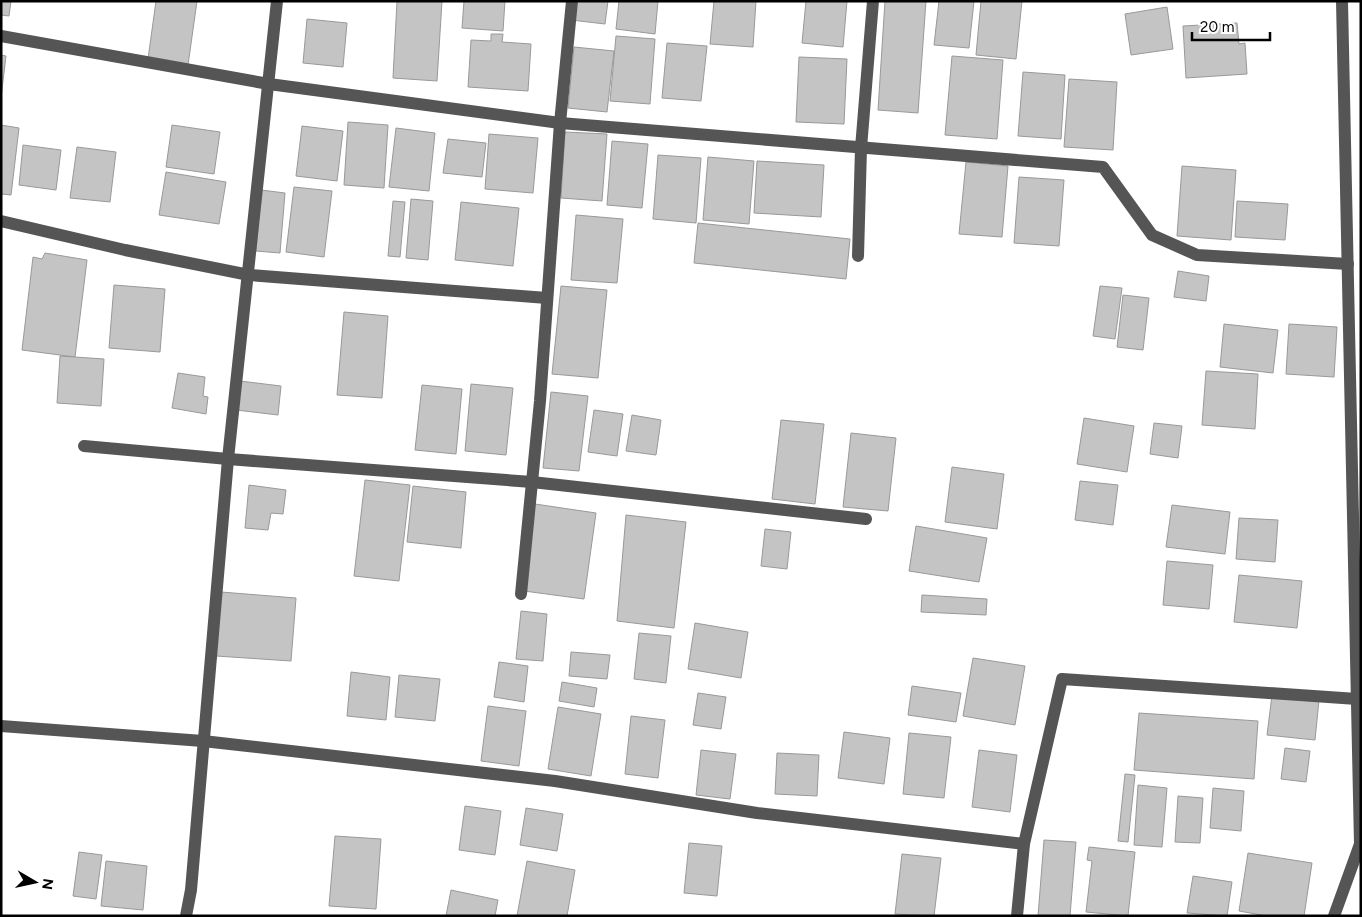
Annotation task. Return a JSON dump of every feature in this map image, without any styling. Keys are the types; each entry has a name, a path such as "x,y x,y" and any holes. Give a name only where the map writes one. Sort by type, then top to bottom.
{"street":[{"path":"186,916 191,890 228,459 277,1"},
{"path":"521,594 532,482 560,122 572,1"},
{"path":"858,256 861,148 873,1"},
{"path":"1334,916 1360,844 1342,1"},
{"path":"1,36 269,84 560,122 1103,167 1152,235 1197,256 1348,264"},
{"path":"1,221 125,250 249,275 547,298"},
{"path":"84,446 532,482 866,519"},
{"path":"1017,916 1024,844 1062,679 1356,699"},
{"path":"1,726 204,741 555,781 758,813 1024,844"}],"building":[{"path":"1,1 11,1 9,16 1,15"},
{"path":"156,1 197,1 188,65 148,59"},
{"path":"397,1 442,1 437,81 393,78"},
{"path":"464,1 505,1 503,31 462,28"},
{"path":"573,1 608,1 605,24 571,20"},
{"path":"619,1 658,1 655,34 616,29"},
{"path":"714,1 756,1 753,47 710,44"},
{"path":"806,1 847,1 843,47 802,43"},
{"path":"885,1 926,1 918,113 878,110"},
{"path":"939,1 974,1 969,48 934,45"},
{"path":"981,1 1022,1 1016,59 976,55"},
{"path":"1167,7 1173,49 1131,55 1125,14"},
{"path":"307,19 347,23 343,67 303,63"},
{"path":"1237,23 1239,44 1245,43 1247,74 1186,78 1183,26"},
{"path":"491,34 503,34 502,42 531,44 528,91 468,87 471,40 491,41"},
{"path":"616,36 655,39 650,104 610,101"},
{"path":"667,43 707,46 701,101 662,98"},
{"path":"574,47 614,51 607,112 568,108"},
{"path":"1,55 6,56 1,98"},
{"path":"952,56 1003,60 997,139 945,135"},
{"path":"799,57 847,59 844,124 796,122"},
{"path":"1023,72 1065,75 1061,139 1018,136"},
{"path":"1069,79 1117,82 1113,150 1064,147"},
{"path":"348,122 388,125 384,188 344,185"},
{"path":"1,125 19,128 11,195 1,194"},
{"path":"172,125 220,132 214,174 166,167"},
{"path":"302,126 343,131 337,181 296,176"},
{"path":"396,128 435,133 429,191 389,187"},
{"path":"565,132 607,134 602,201 561,198"},
{"path":"489,134 538,138 533,193 485,189"},
{"path":"448,139 486,143 482,177 443,173"},
{"path":"612,141 648,144 642,208 607,205"},
{"path":"23,145 61,150 56,190 19,185"},
{"path":"77,147 116,152 110,202 70,198"},
{"path":"658,155 701,158 696,223 653,219"},
{"path":"708,157 754,161 749,224 703,220"},
{"path":"757,161 824,165 821,217 754,213"},
{"path":"966,162 1008,166 1002,237 959,234"},
{"path":"1182,166 1236,170 1231,240 1177,236"},
{"path":"166,172 226,182 219,224 159,215"},
{"path":"1019,177 1064,180 1059,246 1014,243"},
{"path":"294,187 332,191 324,257 286,252"},
{"path":"261,190 285,193 280,253 256,251"},
{"path":"411,199 433,201 428,260 406,258"},
{"path":"393,201 405,202 400,257 388,256"},
{"path":"1237,201 1288,204 1285,240 1235,237"},
{"path":"461,202 519,208 513,266 455,260"},
{"path":"576,215 623,219 617,283 571,280"},
{"path":"698,223 850,239 846,279 694,263"},
{"path":"45,253 87,260 75,357 22,350 33,257 42,259"},
{"path":"1178,271 1209,276 1206,301 1174,297"},
{"path":"114,285 165,289 160,352 109,348"},
{"path":"561,286 607,290 598,378 552,374"},
{"path":"1100,286 1122,288 1115,339 1093,336"},
{"path":"1123,295 1149,298 1143,350 1117,347"},
{"path":"344,312 388,316 382,398 337,395"},
{"path":"1224,324 1278,330 1273,373 1220,367"},
{"path":"1289,324 1337,327 1334,377 1286,374"},
{"path":"60,356 104,359 101,406 57,403"},
{"path":"1206,371 1258,374 1255,429 1202,425"},
{"path":"178,373 205,377 203,396 208,397 206,414 172,408"},
{"path":"240,381 281,386 278,415 236,410"},
{"path":"471,384 513,388 506,455 465,451"},
{"path":"422,385 462,389 456,454 415,450"},
{"path":"551,392 588,396 579,471 543,468"},
{"path":"594,410 623,414 617,456 588,452"},
{"path":"632,415 661,420 656,455 626,451"},
{"path":"1084,418 1134,426 1127,472 1077,464"},
{"path":"781,420 824,424 815,504 772,499"},
{"path":"1154,423 1182,426 1178,458 1150,454"},
{"path":"851,433 896,438 888,511 843,507"},
{"path":"952,467 1004,474 997,529 945,522"},
{"path":"365,480 410,485 399,581 354,576"},
{"path":"1080,481 1118,485 1113,525 1075,520"},
{"path":"249,485 286,490 283,514 271,513 268,530 245,528"},
{"path":"413,486 466,492 461,548 407,542"},
{"path":"535,504 596,513 584,599 524,591"},
{"path":"1172,505 1230,512 1225,554 1166,547"},
{"path":"626,515 686,522 674,628 617,621"},
{"path":"1239,518 1278,520 1275,562 1236,559"},
{"path":"916,526 987,538 979,582 909,571"},
{"path":"765,529 791,532 787,569 761,566"},
{"path":"1167,561 1213,565 1209,609 1163,605"},
{"path":"1239,575 1302,581 1297,628 1234,622"},
{"path":"221,592 296,598 291,661 216,656"},
{"path":"922,595 987,599 986,615 921,612"},
{"path":"521,611 547,614 543,661 516,659"},
{"path":"695,623 748,632 741,678 688,669"},
{"path":"639,633 671,636 666,683 634,679"},
{"path":"571,652 610,655 607,679 569,676"},
{"path":"973,658 1025,666 1015,725 963,716"},
{"path":"499,662 528,666 524,702 494,697"},
{"path":"351,672 390,677 386,720 347,716"},
{"path":"399,675 440,679 435,721 395,717"},
{"path":"562,682 597,688 594,707 559,701"},
{"path":"912,686 961,693 956,722 908,715"},
{"path":"698,693 726,697 721,729 693,725"},
{"path":"1272,695 1319,700 1315,740 1267,735"},
{"path":"488,706 526,711 519,766 481,761"},
{"path":"558,707 601,714 591,776 548,769"},
{"path":"1139,713 1258,721 1254,779 1134,770"},
{"path":"631,716 665,720 658,778 625,774"},
{"path":"844,732 890,738 884,784 838,778"},
{"path":"909,733 951,737 944,798 903,794"},
{"path":"1285,748 1310,751 1306,782 1281,779"},
{"path":"701,750 736,754 730,799 696,795"},
{"path":"979,750 1017,755 1010,812 972,807"},
{"path":"777,753 819,755 817,796 775,794"},
{"path":"1125,774 1135,775 1128,842 1118,841"},
{"path":"1138,785 1167,788 1162,847 1134,845"},
{"path":"1213,788 1244,791 1241,831 1210,828"},
{"path":"1178,796 1203,798 1200,843 1175,842"},
{"path":"465,806 501,811 495,855 459,850"},
{"path":"526,808 563,814 557,851 520,845"},
{"path":"335,836 381,839 376,909 329,906"},
{"path":"1044,840 1076,842 1070,916 1038,916"},
{"path":"689,843 722,846 717,896 684,893"},
{"path":"1089,847 1135,852 1128,916 1086,912 1092,861 1087,860"},
{"path":"79,852 102,855 96,899 73,896"},
{"path":"1248,853 1312,863 1304,916 1267,916 1239,911"},
{"path":"902,854 941,858 934,916 895,914"},
{"path":"106,861 147,866 143,910 101,906"},
{"path":"527,861 575,870 567,916 517,916"},
{"path":"1193,876 1232,882 1227,916 1187,913"},
{"path":"451,890 498,900 495,916 446,916"}]}
